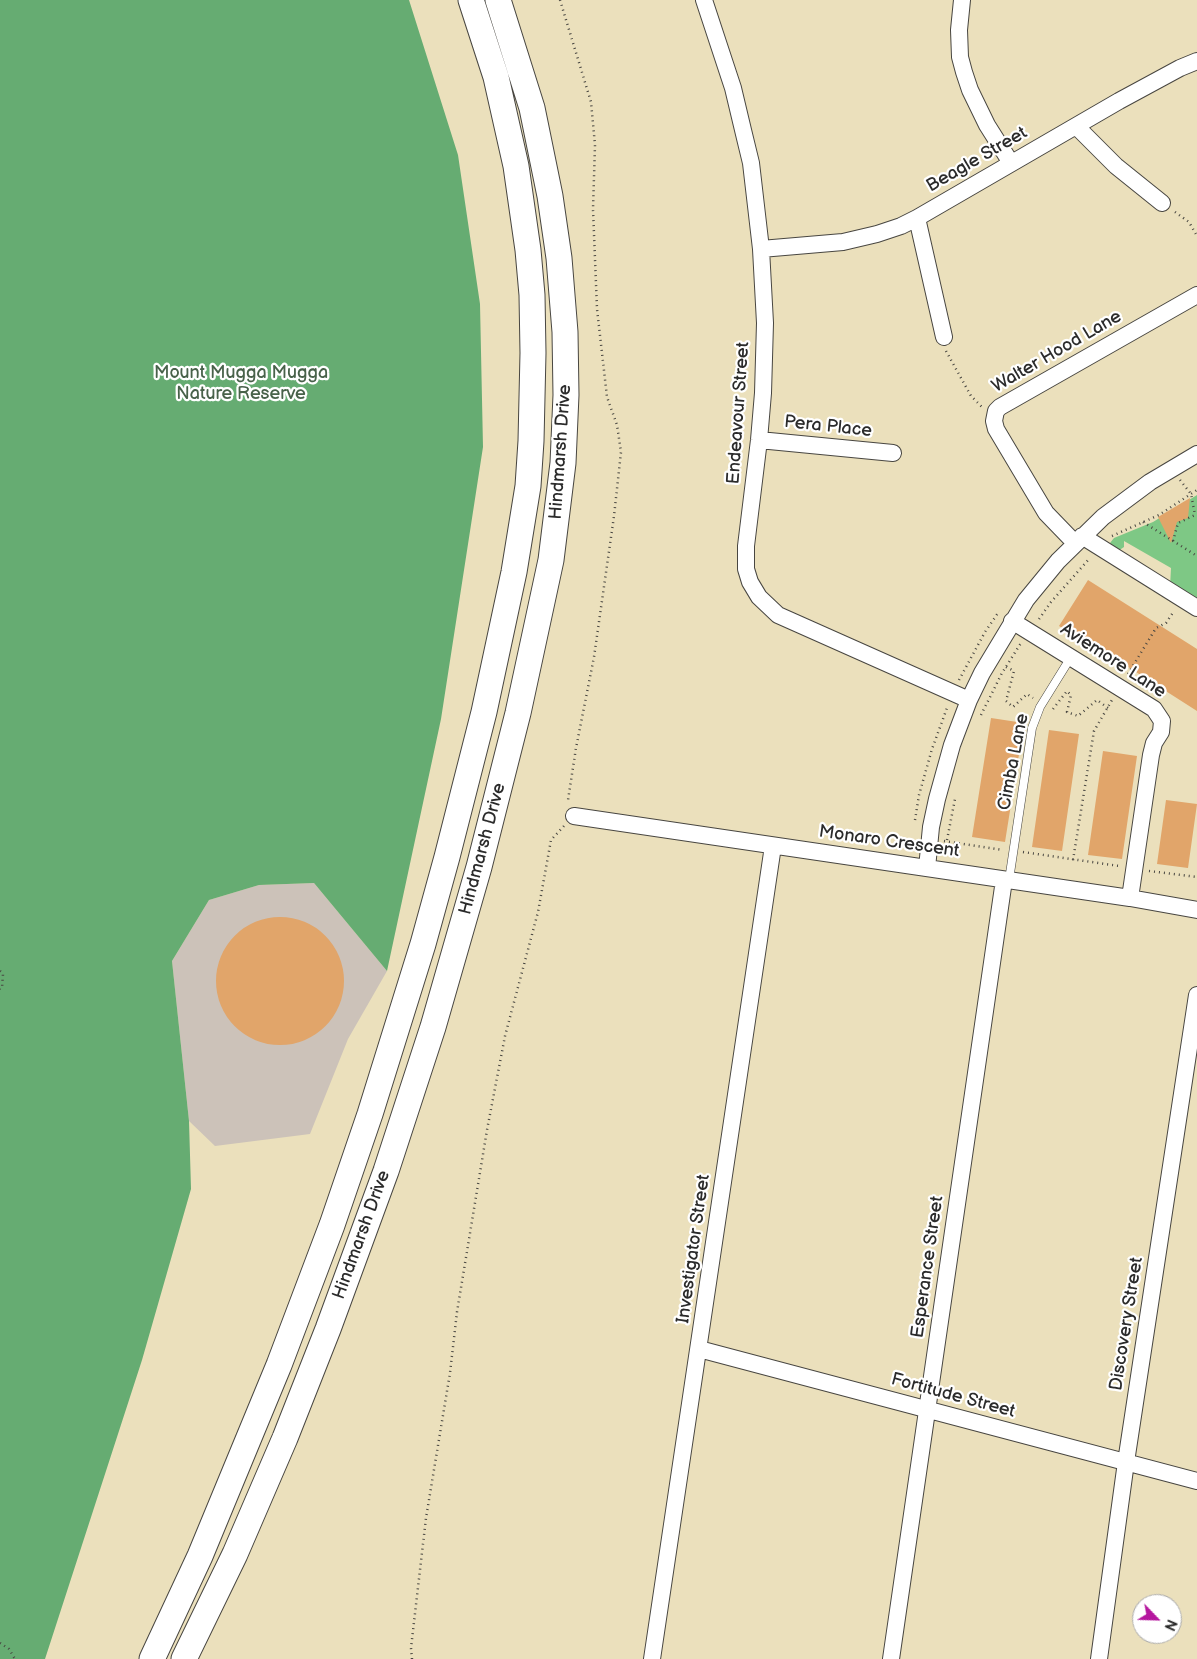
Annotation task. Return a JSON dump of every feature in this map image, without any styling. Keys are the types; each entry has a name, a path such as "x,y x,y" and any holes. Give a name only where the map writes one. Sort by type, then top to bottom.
{"main road":[{"name":"Hindmarsh Drive","path":"152,1659 200,1556 279,1365 332,1225 370,1114 448,856 484,712 514,572 528,486 531,441 533,395 532,294 516,166 496,77 471,0"},
{"name":"Hindmarsh Drive","path":"184,1659 235,1554 292,1422 351,1269 389,1162 433,1026 482,857 516,722 548,575 560,499 566,433 566,367 559,258 550,196 535,117 520,64 498,0"}],"street":[{"name":"Endeavour Street","path":"704,0 732,88 743,130 750,164 761,249 765,323 760,440 746,555 748,575 759,597 778,615 969,700"},
{"path":"962,0 959,30 960,57 964,72 970,90 987,126 1011,163"},
{"name":"Beagle Street","path":"761,249 823,244 860,238 877,234 917,218 1171,72 1197,61"},
{"path":"1076,126 1116,166 1162,203"},
{"path":"917,218 944,337"},
{"name":"Walter Hood Lane","path":"1197,295 1000,407 996,411 994,421 1001,438 1046,513 1079,540 1197,608"},
{"name":"Pera Place","path":"760,440 893,453"},
{"path":"927,868 937,799 946,766 969,700 988,660 1012,621 1041,580 1079,540 1126,499 1172,468 1197,454"},
{"name":"Aviemore Lane","path":"1012,621 1154,709 1162,721 1161,732 1154,743 1151,755 1130,898"},
{"name":"Monaro Crescent","path":"574,816 1130,898 1197,910"},
{"name":"Investigator Street","path":"652,1659 773,846"},
{"name":"Esperance Street","path":"891,1659 1007,880"},
{"name":"Discovery Street","path":"1099,1659 1126,1462 1197,995"},
{"name":"Fortitude Street","path":"699,1349 1197,1481"}],"lane":[{"name":"Cimba Lane","path":"1007,880 1014,851 1032,728 1040,707 1071,657"}],"path":[{"path":"412,1659 426,1518 450,1373 457,1312 505,1036 538,912 551,840 574,816 568,800 594,657 621,452 617,425 607,397 597,309 593,209 595,145 591,102 560,0"},
{"path":"1162,203 1189,222 1197,236"},
{"path":"1172,468 1191,494 1196,514 1178,523 1173,541"},
{"path":"1143,522 1197,556"},
{"path":"1073,860 1094,731 1156,628 1166,623 1174,611"},
{"path":"930,839 1197,876"},
{"path":"0,970 3,974 2,988 0,989"},
{"path":"0,1642 9,1649 15,1659"}],"shaded area":[{"path":"314,883 387,971 348,1039 310,1134 215,1146 189,1121 172,961 209,900 259,885"}],"green space":[{"name":"Mount Mugga Mugga Nature Reserve","path":"0,0 409,0 458,155 480,304 483,447 441,719 387,971 314,883 259,885 209,900 172,961 189,1121 191,1189 142,1360 45,1659 0,1659"},
{"path":"1197,495 1197,603 1170,587 1171,568 1124,541 1124,547 1118,551 1110,543 1114,538 1153,522"}],"building":[{"path":"1190,498 1188,518 1177,522 1171,543 1158,517"},
{"path":"1088,580 1197,649 1197,711 1059,626"},
{"path":"991,718 1024,723 1005,842 972,837"},
{"path":"1049,730 1079,734 1062,851 1032,847"},
{"path":"1103,751 1137,756 1122,859 1088,855"},
{"path":"1166,800 1197,804 1188,868 1157,864"},
{"path":"280,917 305,922 325,936 339,956 344,981 339,1006 325,1026 305,1040 280,1045 255,1040 235,1026 221,1006 216,981 221,956 235,936 255,922"}]}
